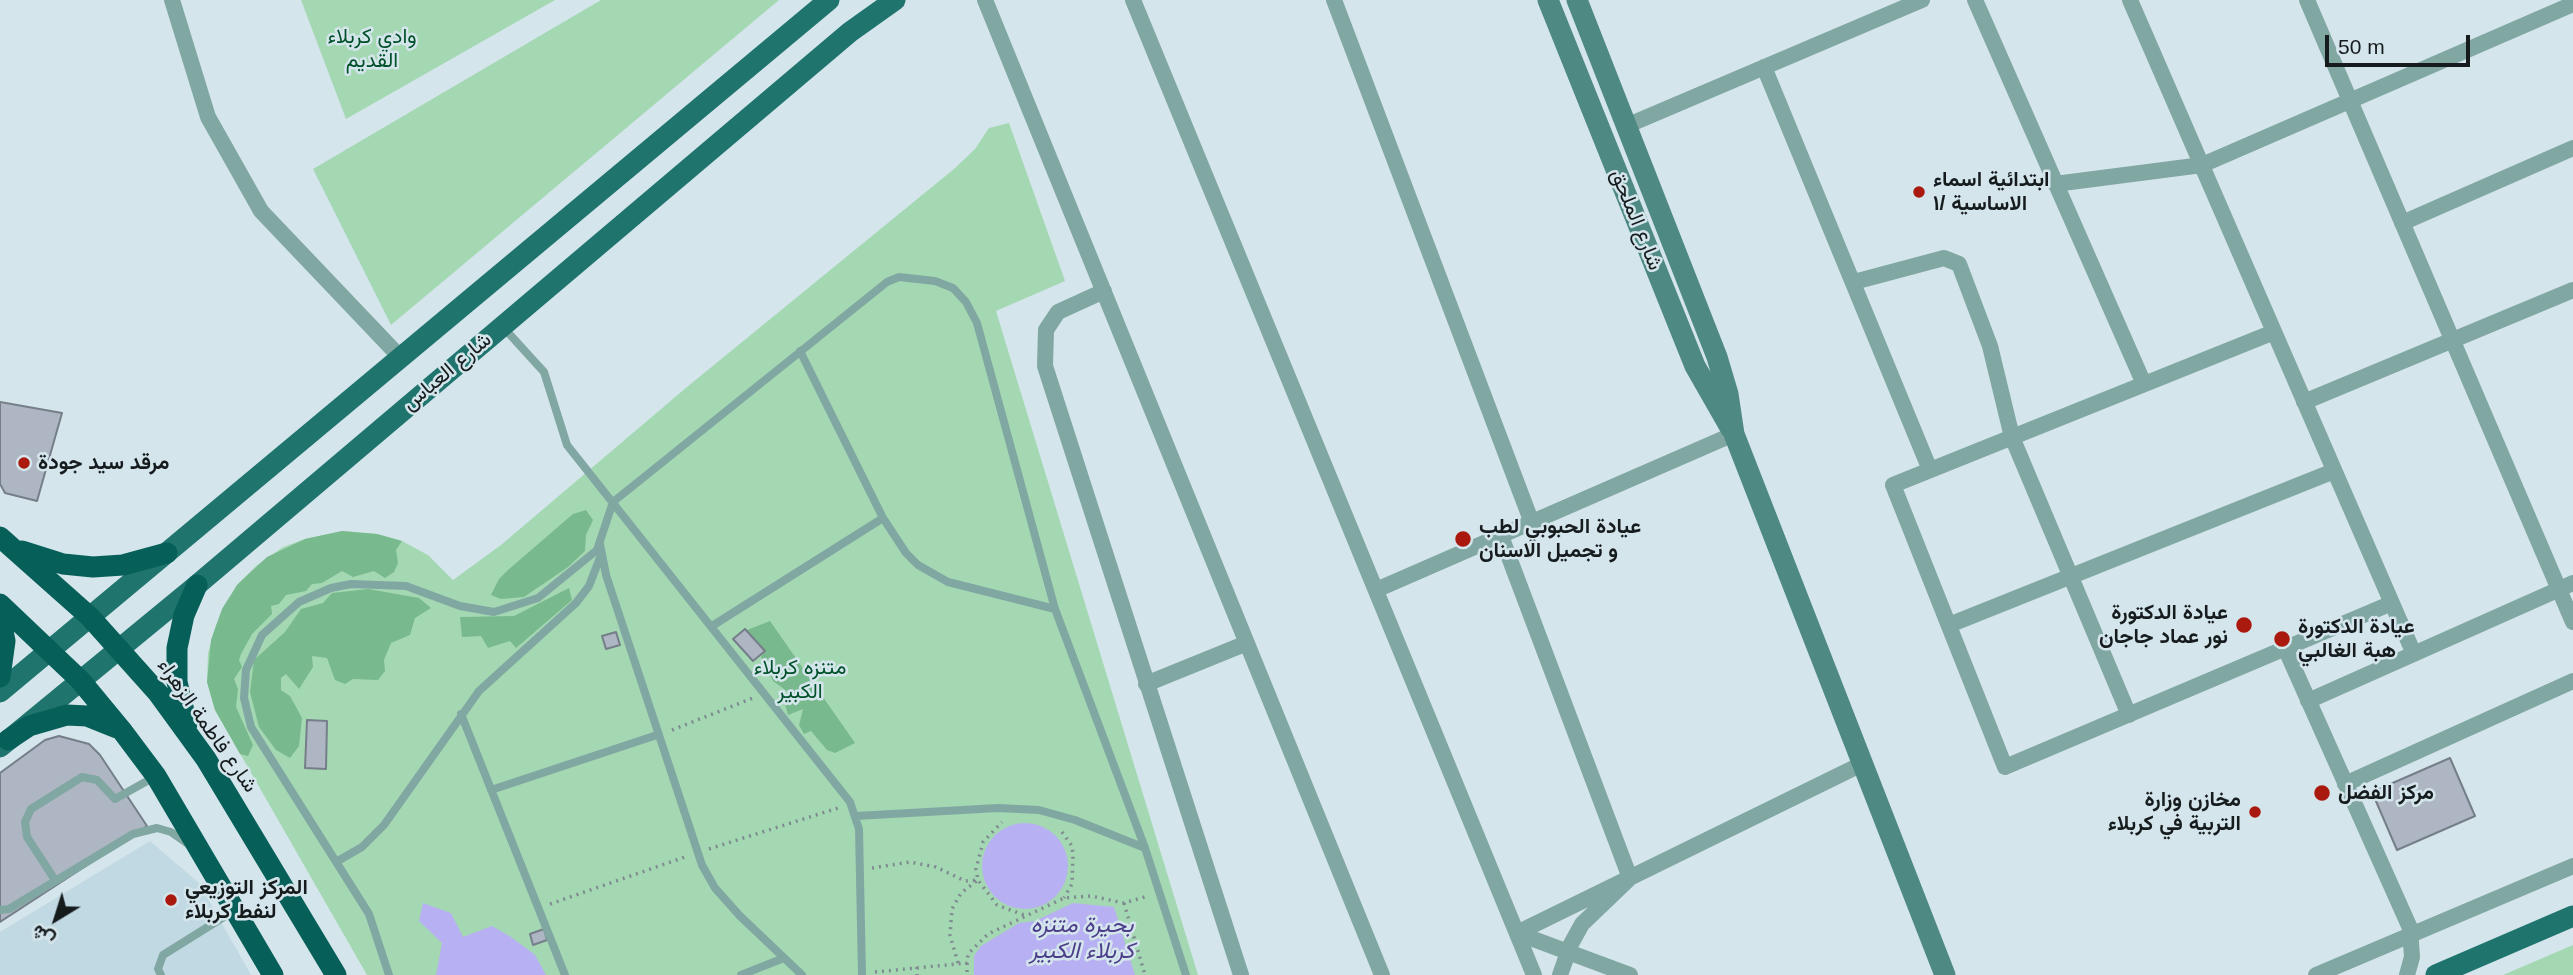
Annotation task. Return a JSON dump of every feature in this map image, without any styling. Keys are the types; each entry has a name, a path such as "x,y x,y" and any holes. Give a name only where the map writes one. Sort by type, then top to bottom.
{"highway":[{"path":"3,540 49,560 93,567 124,565 167,553"},
{"name":"شارع فاطمة الزهراء","path":"3,540 90,617 158,693 206,759 336,975"},
{"path":"197,585 184,615 176,665 183,715 206,759"},
{"path":"0,604 51,650 80,681 156,776 273,975"},
{"path":"0,617 5,641 0,677"},
{"path":"4,744 29,726 67,715 106,722 123,732"}],"main road":[{"name":"شارع العباس","path":"51,650 829,0"},
{"name":"شارع العباس","path":"4,744 197,585 839,41 895,0"},
{"path":"0,692 51,650"},
{"path":"2436,975 2573,916"}],"street":[{"path":"172,0 208,117 261,211 400,357"},
{"path":"985,0 1382,975"},
{"path":"1133,0 1534,975"},
{"path":"1334,0 1532,523"},
{"name":"شارع الملحق","path":"1548,0 1695,366 1734,435"},
{"path":"1577,0 1717,357 1728,394 1734,435 1945,975"},
{"path":"1602,135 1764,67 1889,6 1922,0"},
{"path":"1975,0 2144,384"},
{"path":"2130,0 2414,654"},
{"path":"2307,0 2453,340 2566,586 2573,622"},
{"path":"2055,184 2202,165 2573,4"},
{"path":"1764,67 1930,470"},
{"path":"2402,223 2573,148"},
{"path":"1854,282 1944,258 1959,264 1990,346 2012,437 2129,715"},
{"path":"2304,402 2573,290"},
{"path":"1104,291 1067,307 1052,320 1044,341 1045,366 1241,975"},
{"path":"2274,332 1893,485 2005,767 2392,603"},
{"path":"1376,590 1734,435"},
{"path":"1949,625 2334,471"},
{"path":"1501,536 1630,877"},
{"path":"2308,701 2566,586"},
{"path":"1146,684 1247,643"},
{"path":"2285,648 2411,934 2412,957 2407,975"},
{"path":"2344,784 2573,681"},
{"path":"1517,933 1862,764"},
{"path":"2316,975 2573,866"},
{"path":"1560,975 1568,952 1592,912 1630,877"},
{"path":"1517,933 1630,975"}],"lane":[{"path":"389,975 375,925 259,743 246,714 246,670 250,655 262,635 299,602 331,587 351,584 390,583 480,611 508,609 538,598 597,550 613,502 887,282 899,277 916,278 953,288 966,302 977,323 1055,610 1145,848 1186,975"},
{"path":"502,325 544,372 567,445 839,786 856,816 862,974"},
{"path":"800,351 883,518 906,553 930,573 967,589 1055,610"},
{"path":"712,626 883,518"},
{"path":"600,541 601,555 697,853 726,901 802,975"},
{"path":"336,862 362,847 384,825 461,714 504,667 576,603 589,586 601,555"},
{"path":"461,714 565,975"},
{"path":"491,790 657,735"},
{"path":"55,880 27,837 25,822 31,810 82,777 92,777 109,796 118,799 156,776"},
{"path":"856,816 998,808 1039,810 1075,820 1145,848"},
{"path":"0,910 9,909 121,841 157,828 171,832 203,856"},
{"path":"161,975 158,968 163,955 235,910"},
{"path":"741,975 784,958"}],"path":[{"path":"657,735 765,693"},
{"path":"538,908 833,807 844,808 856,816"},
{"path":"1005,819 983,842 976,869 978,880 997,905 1024,915"},
{"path":"1055,825 1072,846 1072,884 1064,898"},
{"path":"860,869 909,862 936,867 965,881 978,880"},
{"path":"958,964 950,935 952,909 961,892 978,880"},
{"path":"967,975 968,954 988,934 1064,898 1091,896 1124,903 1160,893"},
{"path":"1124,903 1145,975"},
{"path":"862,974 967,963"},
{"path":"917,967 917,975"}],"shaded area":[{"path":"150,841 199,883 251,975 0,975 0,932"}],"green space":[{"name":"وادي كربلاء القديم","path":"301,0 555,0 346,119"},
{"path":"601,0 779,0 391,325 313,169"},
{"name":"متنزه كربلاء الكبير","path":"1009,123 1065,281 996,311 1198,975 367,975 215,710 207,682 208,653 216,625 237,585 256,566 283,547 342,531 377,534 402,541 428,555 453,580 501,545 687,387 954,169 975,149 989,128"},
{"path":"586,510 593,520 586,535 585,551 568,567 524,597 501,599 491,595 499,579 508,570 573,514"},
{"path":"342,531 377,534 402,541 396,550 398,563 394,572 385,578 374,571 353,577 342,571 322,583 312,584 306,591 286,595 279,604 271,606 272,614 252,634 241,654 239,660 242,667 234,679 238,689 236,707 253,745 248,756 240,754 215,710 207,682 211,640 222,609 237,585 267,557 305,539"},
{"path":"569,588 572,600 516,648 510,641 488,648 481,636 462,637 460,617 514,616"},
{"path":"368,589 419,598 431,608 415,618 410,635 391,643 384,660 385,671 378,680 353,679 345,684 335,680 327,658 312,656 313,667 299,689 286,674 281,678 281,690 290,696 302,718 299,746 290,758 276,750 259,727 250,692 254,660 285,632 301,609 323,603 332,593"},
{"path":"770,621 855,743 835,753 827,750 811,731 804,734 799,725 803,709 788,715 785,704 788,692 773,681 761,657 763,649 756,644 750,633 742,632"},
{"path":"2573,945 2573,975 2503,975"}],"water":[{"path":"1025,823 1049,830 1061,842 1068,866 1061,890 1049,902 1025,909 1001,902 989,890 982,866 989,842 1001,830"},
{"path":"423,903 451,913 463,937 492,926 511,937 535,955 546,975 436,975 442,943 419,921"},
{"name":"بحيرة متنزه كربلاء الكبير","path":"1073,903 1114,907 1135,975 974,975 974,956 981,946 1019,923 1035,921"}],"building":[{"name":"مرقد سيد جودة","path":"0,402 62,413 37,501 5,493 0,484"},
{"path":"745,629 765,651 753,661 733,639"},
{"path":"616,632 620,645 606,649 602,636"},
{"path":"307,720 327,721 326,769 305,768"},
{"path":"59,736 89,744 100,755 147,826 0,922 0,773 45,740"},
{"path":"2450,758 2475,816 2397,850 2372,792"},
{"path":"544,929 547,940 533,945 530,934"}],"place":[{"name":"ابتدائية اسماء الاساسية /١","path":"1919,192"},
{"name":"مرقد سيد جودة","path":"24,463"},
{"name":"عيادة الحبوبي لطب و تجميل الاسنان","path":"1463,539"},
{"name":"عيادة الدكتورة نور عماد جاجان","path":"2244,625"},
{"name":"عيادة الدكتورة هبة الغالبي","path":"2282,639"},
{"name":"مركز الفضل","path":"2322,793"},
{"name":"مخازن وزارة التربية في كربلاء","path":"2255,812"},
{"name":"المركز التوزيعي لنفط كربلاء","path":"171,900"}]}
